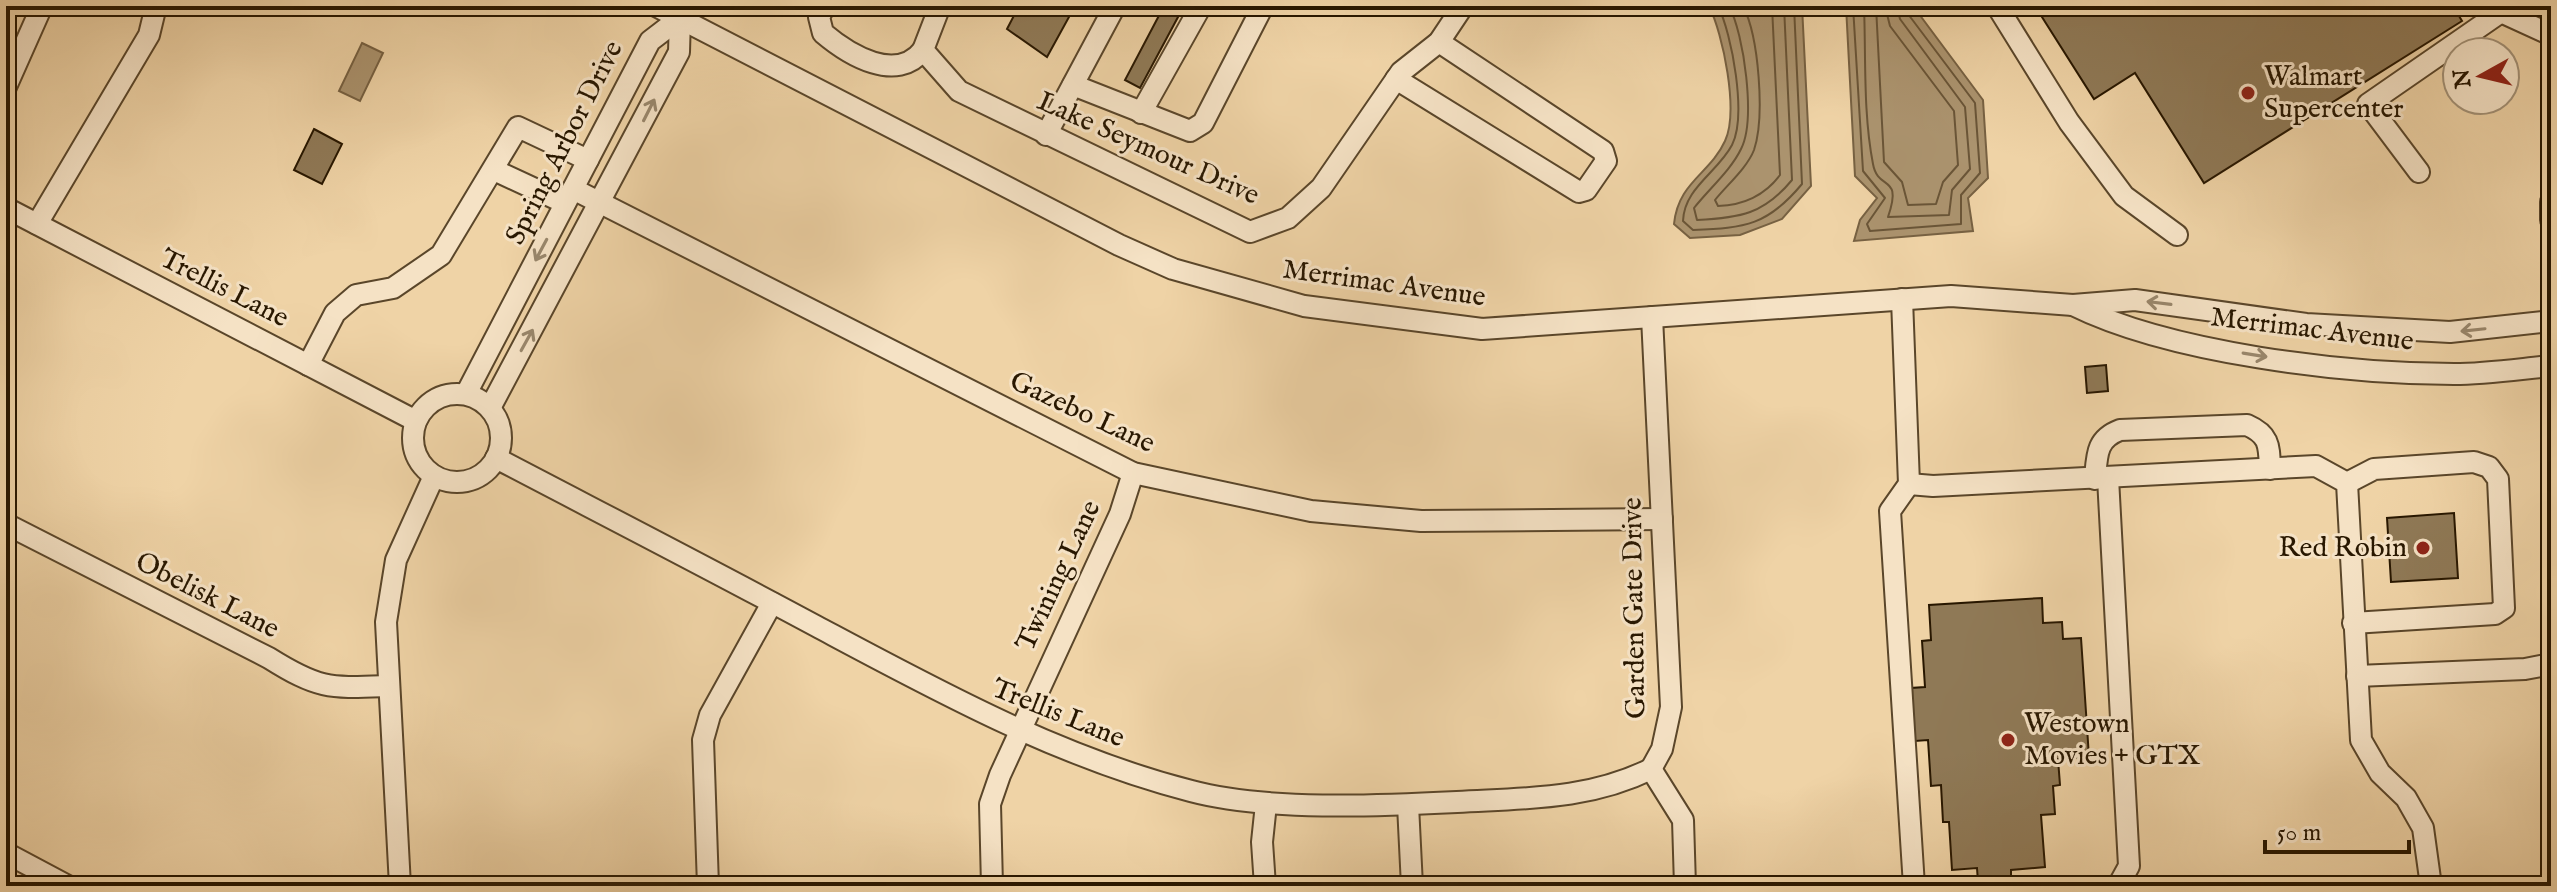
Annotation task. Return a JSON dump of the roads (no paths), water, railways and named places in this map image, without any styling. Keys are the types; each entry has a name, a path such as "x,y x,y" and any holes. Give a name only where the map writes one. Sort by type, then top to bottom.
{"street":[{"path":"6,87 42,6"},
{"path":"37,224 149,35 156,6"},
{"name":"Merrimac Avenue","path":"656,6 683,12 1119,245 1173,269 1304,306 1482,329 1951,296 2073,305 2135,300 2306,324 2450,332 2551,321"},
{"path":"825,6 819,17 823,33 873,63 902,66 914,62 923,50 940,6"},
{"path":"1046,135 1115,6"},
{"path":"1073,85 1190,131 1203,123 1263,6"},
{"name":"Lake Seymour Drive","path":"923,50 959,91 1250,232 1288,218 1321,188 1396,79 1439,42 1463,6"},
{"path":"1997,6 2069,122 2124,196 2177,235"},
{"path":"1141,113 1198,7"},
{"path":"2419,172 2368,104 2500,9 2551,35"},
{"name":"Spring Arbor Drive","path":"466,394 650,41 683,12"},
{"name":"Spring Arbor Drive","path":"490,408 679,52 683,12"},
{"path":"1396,79 1579,192 1586,190 1606,161 1603,151 1439,42"},
{"path":"308,365 335,313 356,295 393,288 441,255 518,127 588,160"},
{"name":"Gazebo Lane","path":"494,170 569,196 602,202 1133,473 1311,511 1421,521 1662,519"},
{"path":"2551,202 2551,220"},
{"name":"Trellis Lane","path":"6,208 416,421"},
{"path":"1902,299 1909,484 1890,511 1914,886"},
{"name":"Merrimac Avenue","path":"2073,305 2114,325 2248,355 2326,366 2454,374 2551,366"},
{"name":"Garden Gate Drive","path":"1651,769 1662,749 1671,707 1652,317"},
{"path":"466,394 490,408 501,432 496,458 476,478 447,482 434,476 417,458 412,433 416,421 431,402 442,396 466,394"},
{"path":"2118,886 2129,866 2098,448 2106,435 2120,430 2247,425 2262,432 2268,441 2270,469"},
{"name":"Trellis Lane","path":"496,458 984,716 1120,770 1193,792 1266,804 1408,805 1576,795 1616,786 1651,769"},
{"path":"2347,483 2374,469 2474,462 2489,467 2498,479 2504,593 2504,608 2495,614 2353,623"},
{"path":"1909,484 1933,486 2316,466 2347,483"},
{"name":"Twining Lane","path":"992,886 990,804 1019,728 1120,514 1133,473"},
{"path":"400,886 386,622 389,590 405,536 434,476"},
{"path":"2347,483 2361,740 2380,773 2406,798 2423,828 2431,886"},
{"name":"Obelisk Lane","path":"6,524 269,658 306,681 334,688 389,686"},
{"path":"708,886 703,740 710,715 772,603"},
{"path":"2357,676 2525,669 2551,664"},
{"path":"1651,769 1683,820 1685,886"},
{"path":"1265,886 1262,842 1266,804"},
{"path":"1408,805 1412,886"},
{"path":"6,853 68,886"}],"water":[{"path":"1709,6 1802,6 1811,186 1782,219 1740,235 1690,238 1674,224 1677,210 1688,188 1719,152 1729,128 1728,73"},
{"path":"1846,6 1913,6 1983,100 1988,178 1968,198 1973,231 1854,241 1860,220 1877,198 1855,176"},
{"path":"362,43 383,53 360,101 339,91"}],"place":[{"name":"Walmart Supercenter","path":"2248,93"},
{"name":"Red Robin","path":"2423,548"},
{"name":"Westown Movies + GTX","path":"2008,740"}]}
